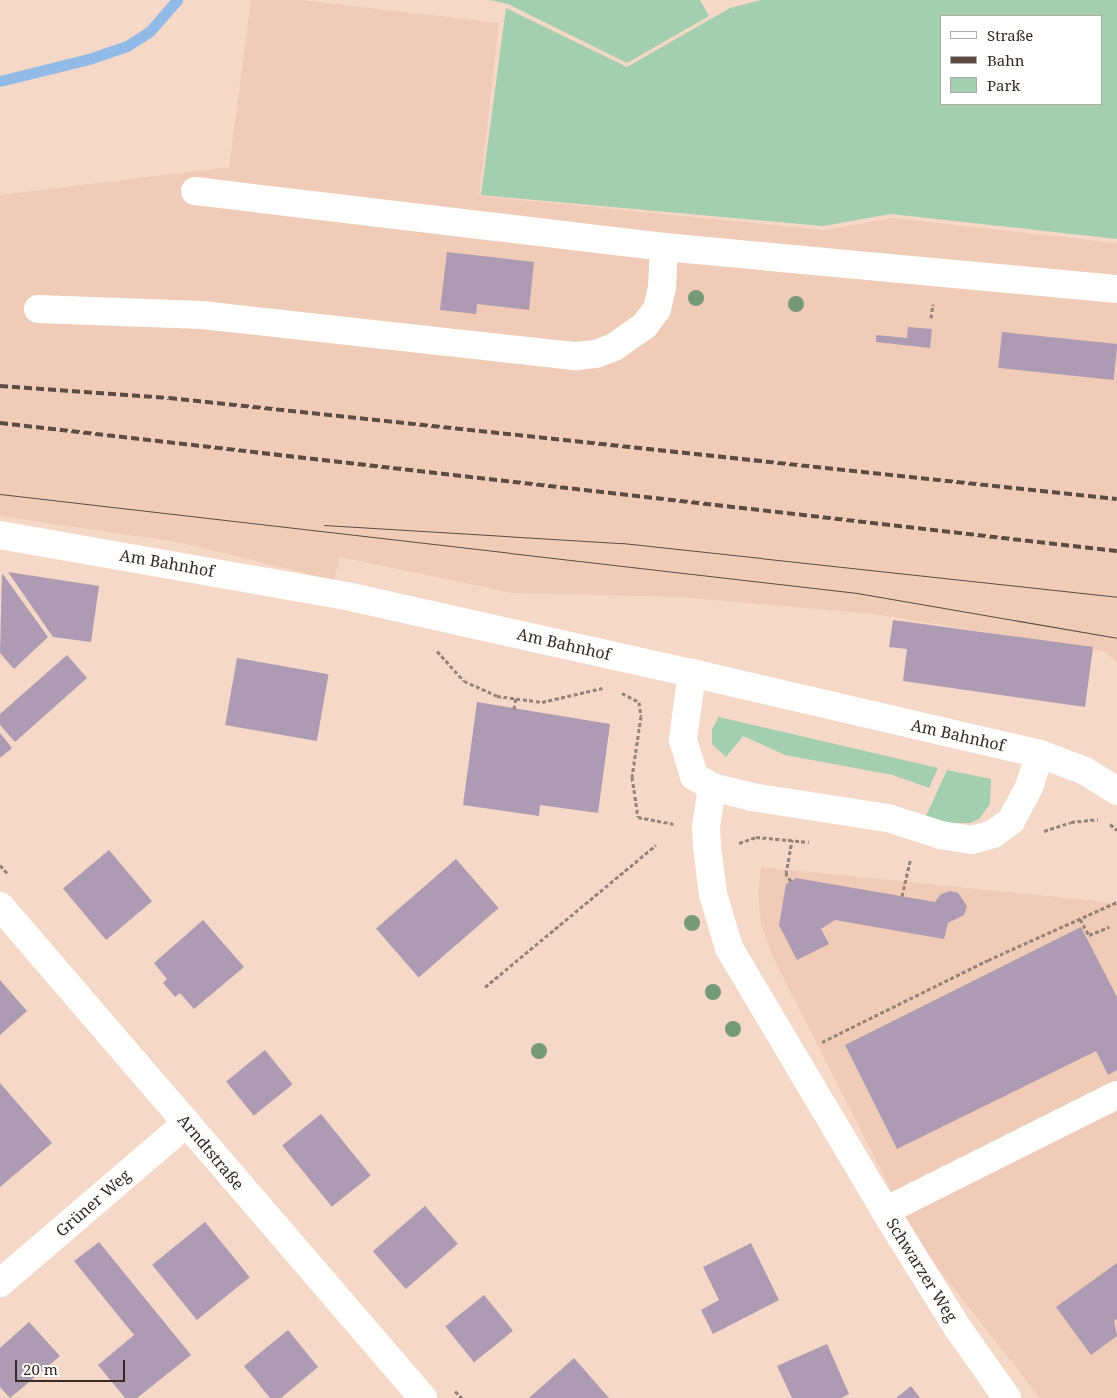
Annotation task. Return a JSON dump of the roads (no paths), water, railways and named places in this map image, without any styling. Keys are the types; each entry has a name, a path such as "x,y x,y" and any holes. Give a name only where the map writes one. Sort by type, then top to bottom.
{"main road":[{"path":"194,192 664,247 1117,289"},
{"path":"38,308 202,315 576,356 596,354 614,347 644,325 657,308 662,288 664,247"},
{"name":"Am Bahnhof","path":"0,534 351,597 692,673 1040,754 1085,771 1117,791"},
{"path":"692,673 682,740 694,776 712,787 752,797 888,818 941,836 972,840 993,834 1011,821 1029,787 1040,754"},
{"name":"Schwarzer Weg","path":"712,787 707,834 713,894 730,948 844,1137 885,1211 957,1327 1007,1398"},
{"name":"Arndtstraße","path":"0,906 423,1398"},
{"path":"885,1211 1117,1096"},
{"name":"Grüner Weg","path":"0,1283 187,1123"}],"waterway":[{"path":"0,81 89,59 127,46 150,31 177,0"}],"tram line":[{"path":"0,494 857,593 1117,638"},
{"path":"324,525 622,543 1117,597"}],"railway":[{"path":"0,386 169,398 1117,499"},
{"path":"0,423 1117,551"}]}
